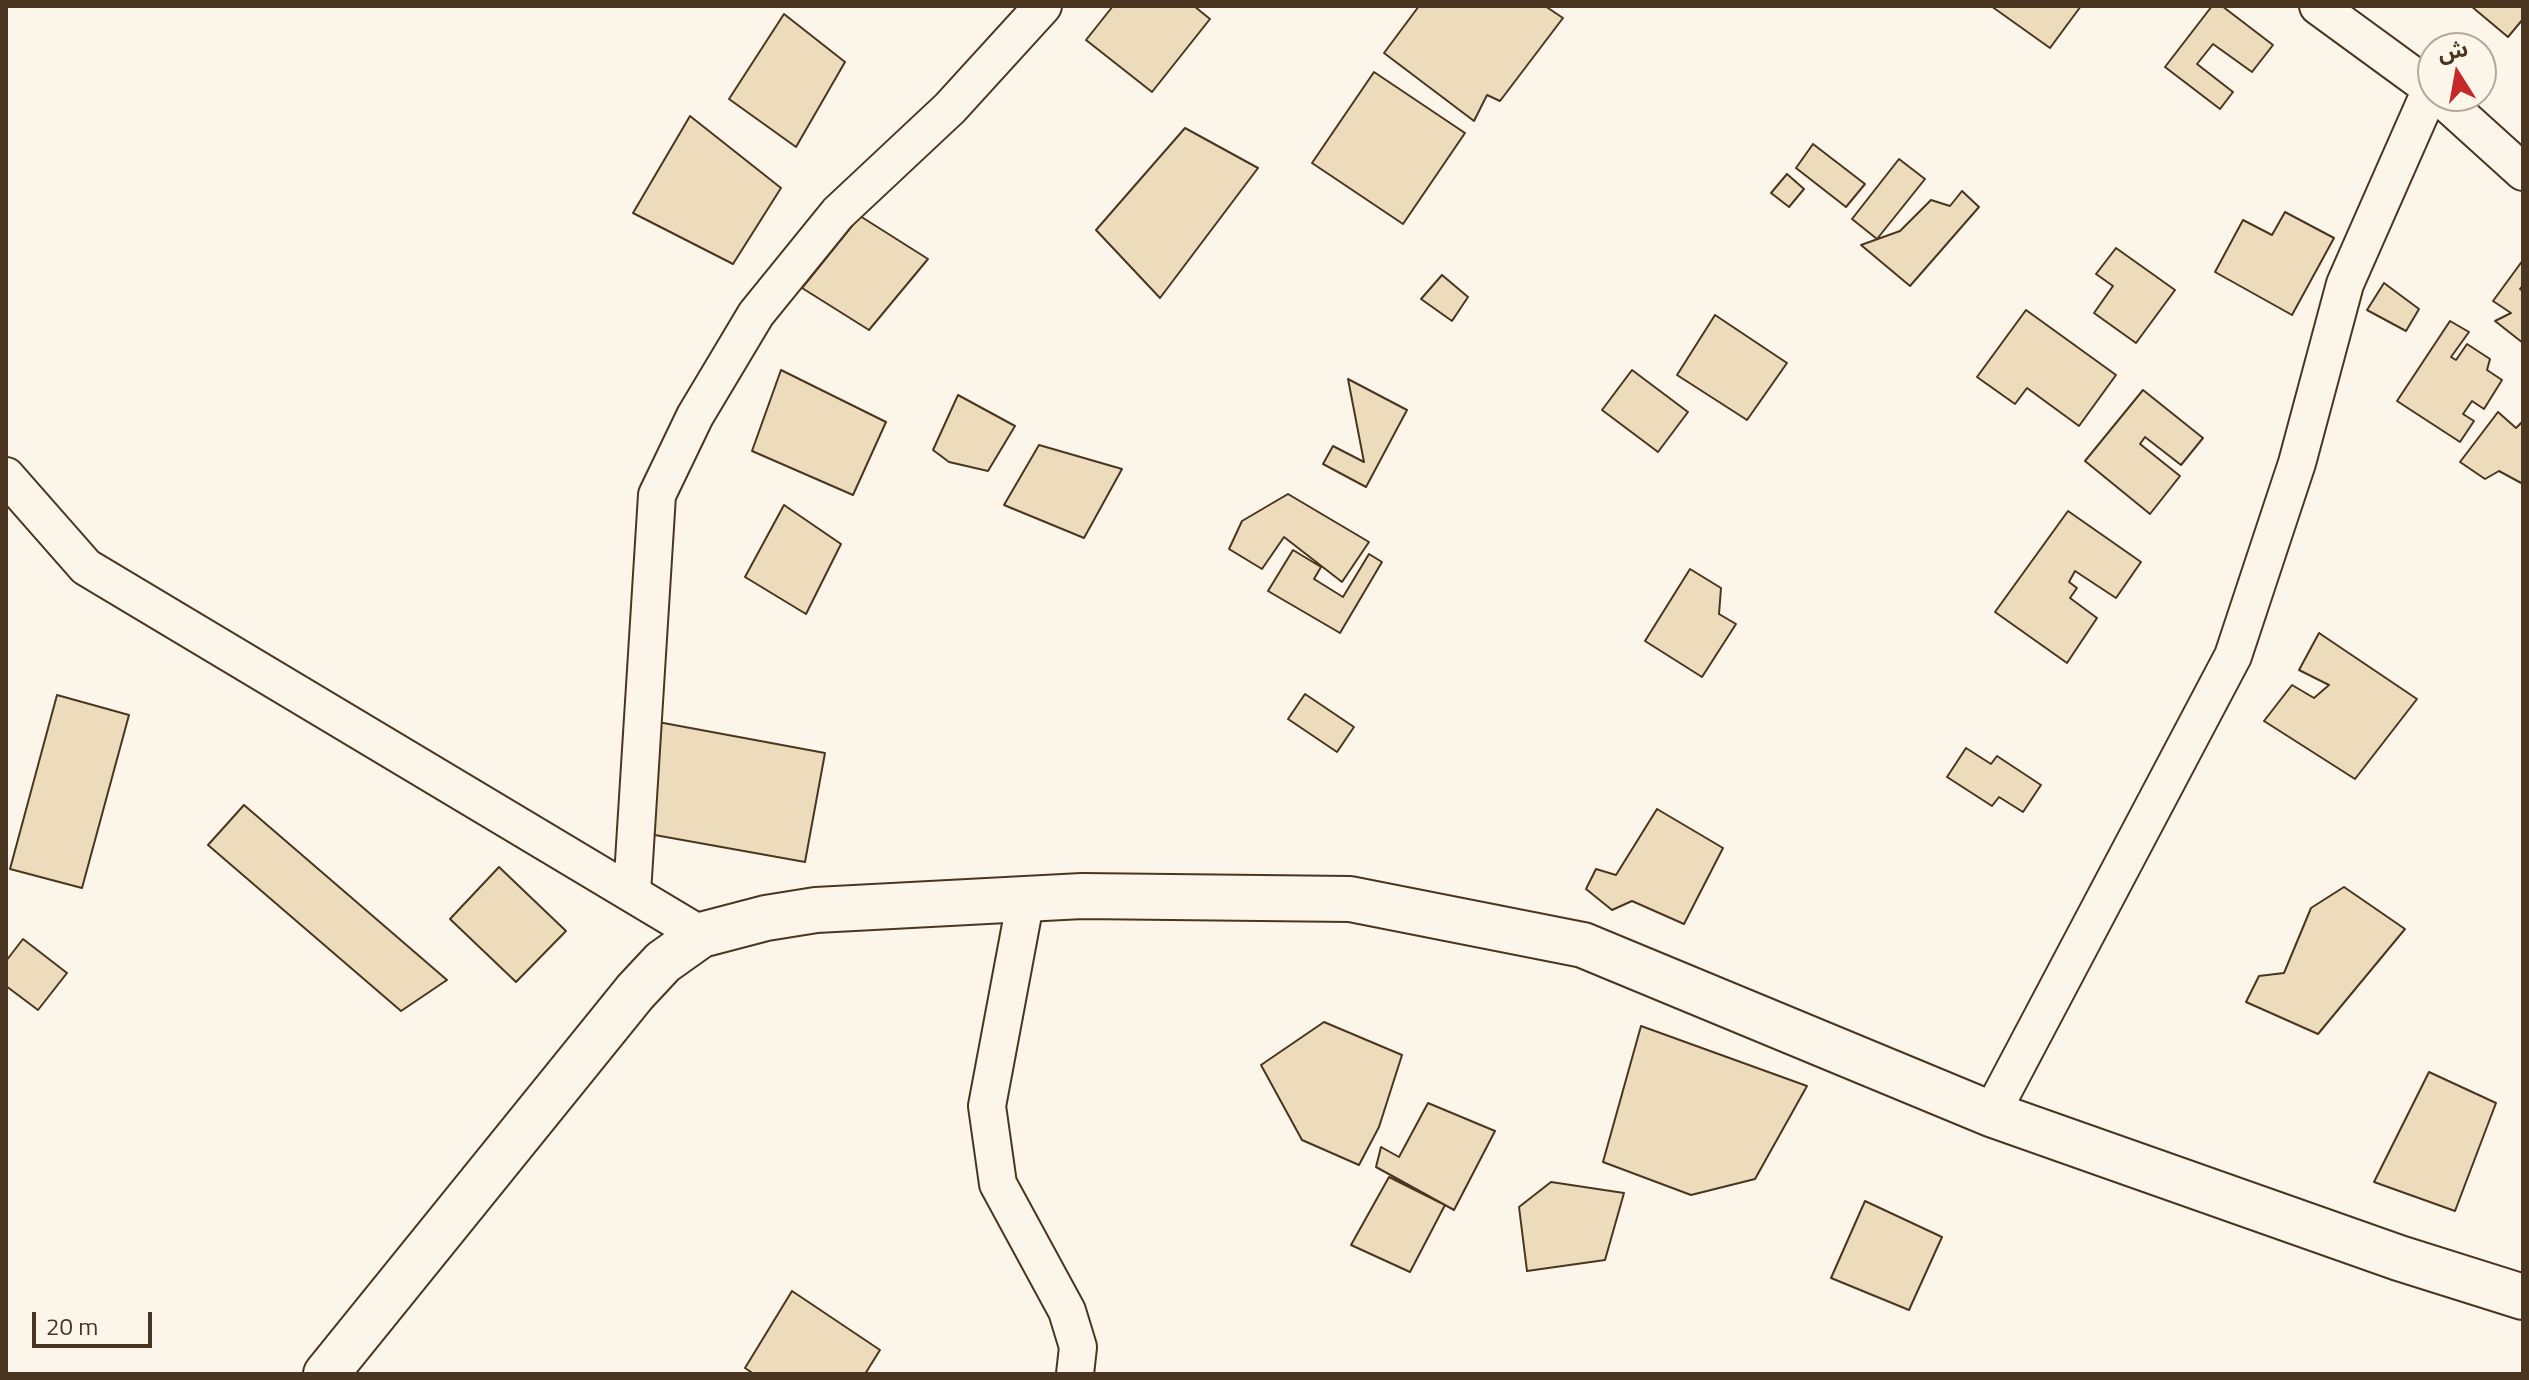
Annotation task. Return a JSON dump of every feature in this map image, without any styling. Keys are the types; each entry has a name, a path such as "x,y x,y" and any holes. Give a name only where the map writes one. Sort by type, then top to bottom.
{"street":[{"path":"632,893 657,495 695,416 756,314 838,213 950,108 1043,6"},
{"path":"2318,6 2417,79"},
{"path":"1991,1114 2233,656 2297,463 2345,284 2426,112"},
{"path":"2457,112 2523,172"},
{"path":"6,476 86,567 701,935"},
{"path":"326,1374 635,992 663,962 701,935 766,918 816,910 1082,896 1350,899 1583,945 1991,1114 2399,1258 2523,1297"},
{"path":"1026,898 987,1106 998,1184 1067,1311 1078,1347 1075,1374"}],"building":[{"path":"1113,6 1194,6 1210,19 1152,92 1086,40"},
{"path":"1419,6 1545,6 1563,18 1500,101 1487,95 1474,121 1384,53"},
{"path":"1991,6 2081,6 2050,48"},
{"path":"2212,6 2222,6 2273,45 2252,72 2213,44 2197,64 2233,92 2220,109 2165,67"},
{"path":"2471,6 2522,6 2523,19 2508,37"},
{"path":"784,14 845,62 796,147 729,99"},
{"path":"1374,72 1465,133 1403,224 1312,163"},
{"path":"690,116 781,188 733,264 633,213"},
{"path":"1185,128 1258,168 1160,298 1096,230"},
{"path":"1813,144 1865,184 1846,207 1796,168"},
{"path":"1899,159 1925,179 1877,239 1852,219"},
{"path":"1787,174 1804,189 1789,207 1771,193"},
{"path":"1962,191 1979,207 1910,286 1861,245 1900,231 1931,200 1950,206"},
{"path":"2285,212 2334,238 2292,315 2215,272 2243,220 2272,235"},
{"path":"860,216 928,259 869,330 802,288"},
{"path":"2116,248 2175,290 2136,343 2094,313 2113,286 2096,274"},
{"path":"2523,260 2523,285 2520,289 2523,291 2523,343 2495,321 2511,313 2493,301"},
{"path":"1442,275 1468,297 1452,321 1421,299"},
{"path":"2384,283 2419,309 2406,331 2367,310"},
{"path":"2026,310 2116,375 2079,426 2027,388 2015,404 1977,377"},
{"path":"1715,315 1787,363 1747,420 1677,375"},
{"path":"2450,321 2469,332 2451,357 2456,360 2467,344 2490,359 2487,370 2502,380 2484,409 2472,401 2463,414 2474,421 2460,442 2397,401"},
{"path":"781,370 886,422 853,495 752,451"},
{"path":"1632,370 1688,412 1658,452 1602,410"},
{"path":"1348,379 1407,410 1366,487 1323,464 1333,446 1364,462"},
{"path":"2143,390 2203,438 2181,465 2145,437 2140,444 2180,476 2150,514 2085,461"},
{"path":"958,395 1015,426 988,471 949,462 933,450"},
{"path":"2498,412 2516,428 2523,421 2523,484 2499,471 2485,479 2460,462"},
{"path":"1039,445 1122,469 1084,538 1004,505"},
{"path":"1288,494 1369,542 1342,582 1284,537 1262,569 1229,549 1242,521"},
{"path":"784,505 841,544 806,614 745,577"},
{"path":"2068,511 2141,562 2116,598 2075,571 2069,582 2077,588 2070,598 2097,618 2067,663 1995,612"},
{"path":"1293,550 1321,567 1314,579 1343,597 1369,554 1382,562 1340,633 1268,591"},
{"path":"1690,569 1721,588 1719,614 1736,624 1702,677 1645,641"},
{"path":"2319,633 2417,699 2355,779 2264,721 2292,685 2314,698 2329,685 2299,670"},
{"path":"1305,694 1354,727 1337,752 1288,719"},
{"path":"57,695 129,715 82,888 10,869"},
{"path":"658,722 825,753 805,862 638,832"},
{"path":"1966,748 1991,764 1997,756 2041,785 2023,812 1999,797 1992,806 1947,777"},
{"path":"244,805 447,980 401,1011 208,845"},
{"path":"1657,809 1723,848 1684,924 1632,901 1612,910 1586,889 1596,869 1616,875"},
{"path":"499,867 566,931 516,982 450,919"},
{"path":"2344,887 2405,929 2318,1034 2246,1002 2259,976 2284,973 2311,908"},
{"path":"23,939 67,973 38,1010 6,986 6,961"},
{"path":"1324,1022 1402,1055 1379,1127 1359,1165 1302,1140 1261,1065"},
{"path":"1641,1026 1807,1086 1755,1179 1691,1195 1603,1162"},
{"path":"2429,1072 2496,1103 2455,1211 2374,1182"},
{"path":"1428,1103 1495,1131 1454,1210 1376,1167 1381,1147 1399,1157"},
{"path":"1389,1177 1445,1205 1410,1272 1351,1245"},
{"path":"1551,1182 1624,1193 1605,1260 1527,1271 1519,1207"},
{"path":"1865,1201 1942,1237 1909,1310 1831,1278"},
{"path":"792,1291 880,1350 865,1374 754,1374 745,1368"}]}
